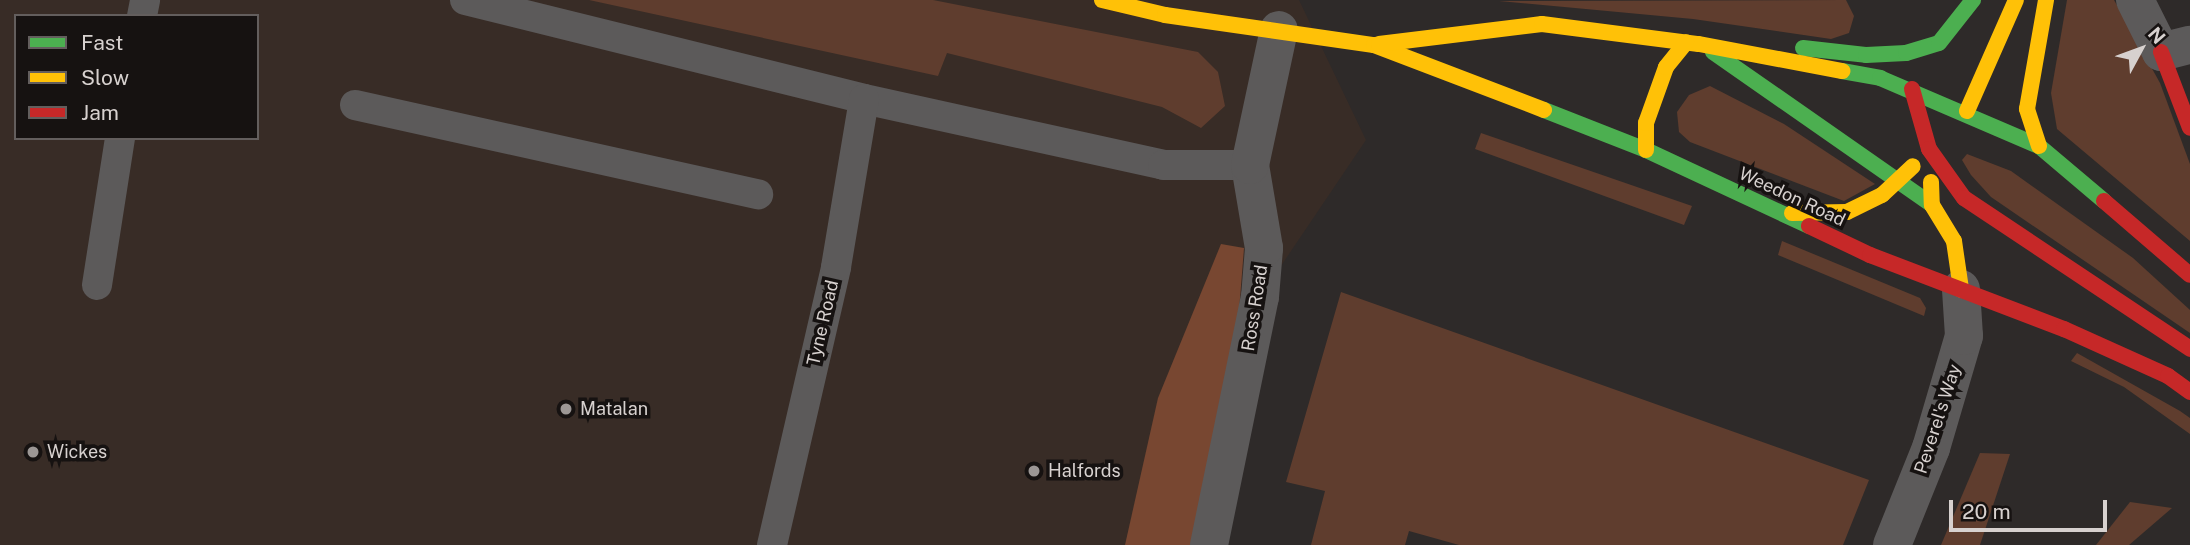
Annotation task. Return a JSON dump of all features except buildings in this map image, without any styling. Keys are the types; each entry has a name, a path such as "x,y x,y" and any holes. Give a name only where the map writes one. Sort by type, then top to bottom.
{"main road":[{"name":"Weedon Road","path":"1102,0 1165,15 1374,45 1646,150 1870,255 2064,329 2168,376 2190,392"},
{"path":"1961,289 1954,242 1932,205 1929,149 1917,77 1939,43 1973,0"},
{"path":"1785,214 1847,212 1895,182 1967,111 2016,0"},
{"path":"2039,146 2026,109 2046,0"},
{"name":"Weedon Road","path":"1374,45 1542,24 1693,43 1880,78 1917,77 1967,111 2039,146 2190,275"},
{"path":"1646,150 1646,123 1666,67 1693,43 1728,38 1866,55 1906,53 1939,43"},
{"name":"Weedon Road","path":"1693,43 1932,205"},
{"path":"2176,48 2190,128"},
{"path":"1929,149 1964,198 2190,349"}],"street":[{"path":"2135,0 2176,48"},
{"name":"Ross Road","path":"1209,545 1260,297 1264,248 1250,165 1279,30"},
{"name":"Peverel's Way","path":"1892,545 1931,448 1964,337 1961,289"}],"lane":[{"path":"464,0 864,99 1163,165 1250,165"},
{"name":"Tyne Road","path":"772,545 836,267 864,99"},
{"path":"355,105 758,194"},
{"path":"97,285 120,140"}],"shaded area":[{"path":"0,0 1299,0 1366,140 1260,297 1213,545 0,545"},
{"path":"589,0 933,0 1198,52 1218,72 1225,106 1201,128 1162,107 947,53 938,76"},
{"path":"1846,0 1854,16 1849,33 1831,39 1693,19 1499,1"},
{"path":"2067,0 2114,0 2160,83 2190,164 2190,241 2057,129 2051,93"},
{"path":"1710,86 1784,124 1875,184 1844,201 1690,142 1679,132 1677,112 1689,95"},
{"path":"1481,133 1692,206 1684,225 1475,149"},
{"path":"1967,154 2011,171 2133,258 2190,310 2190,333 1991,197 1971,175 1962,160"},
{"path":"1782,241 1920,298 1926,308 1924,316 1778,255"},
{"path":"1221,244 1244,248 1239,311 1196,545 1125,545 1158,398"},
{"path":"1341,292 1869,480 1843,545 1459,545 1409,531 1405,545 1311,545 1325,491 1286,482"},
{"path":"2077,353 2190,418 2190,434 2124,387 2071,361"},
{"path":"1980,453 2010,454 1980,545 1941,545"},
{"path":"2130,502 2172,508 2129,545 2096,545"}],"traffic: fast":[{"path":"1803,48 1866,55 1906,53 1939,43 1973,0"},
{"path":"1713,52 1932,205"},
{"path":"1842,71 1880,78 2039,146 2104,201"},
{"path":"1544,110 1646,150 1809,226"}],"traffic: slow":[{"path":"1102,0 1165,15 1374,45 1544,110"},
{"path":"1967,111 2016,0"},
{"path":"2039,146 2027,109 2046,0"},
{"path":"1379,44 1542,24 1699,44 1842,71"},
{"path":"1646,150 1646,123 1666,67 1686,42"},
{"path":"1792,213 1847,212 1882,195 1913,166"},
{"path":"1931,182 1932,205 1954,241 1961,289"}],"traffic: jam":[{"path":"2161,52 2190,128"},
{"path":"1912,89 1929,149 1964,198 2190,349"},
{"path":"2104,201 2190,275"},
{"path":"1809,226 1870,255 2064,329 2168,376 2190,392"}],"place":[{"name":"Matalan","path":"566,409"},
{"name":"Wickes","path":"33,452"},
{"name":"Halfords","path":"1034,471"}]}
